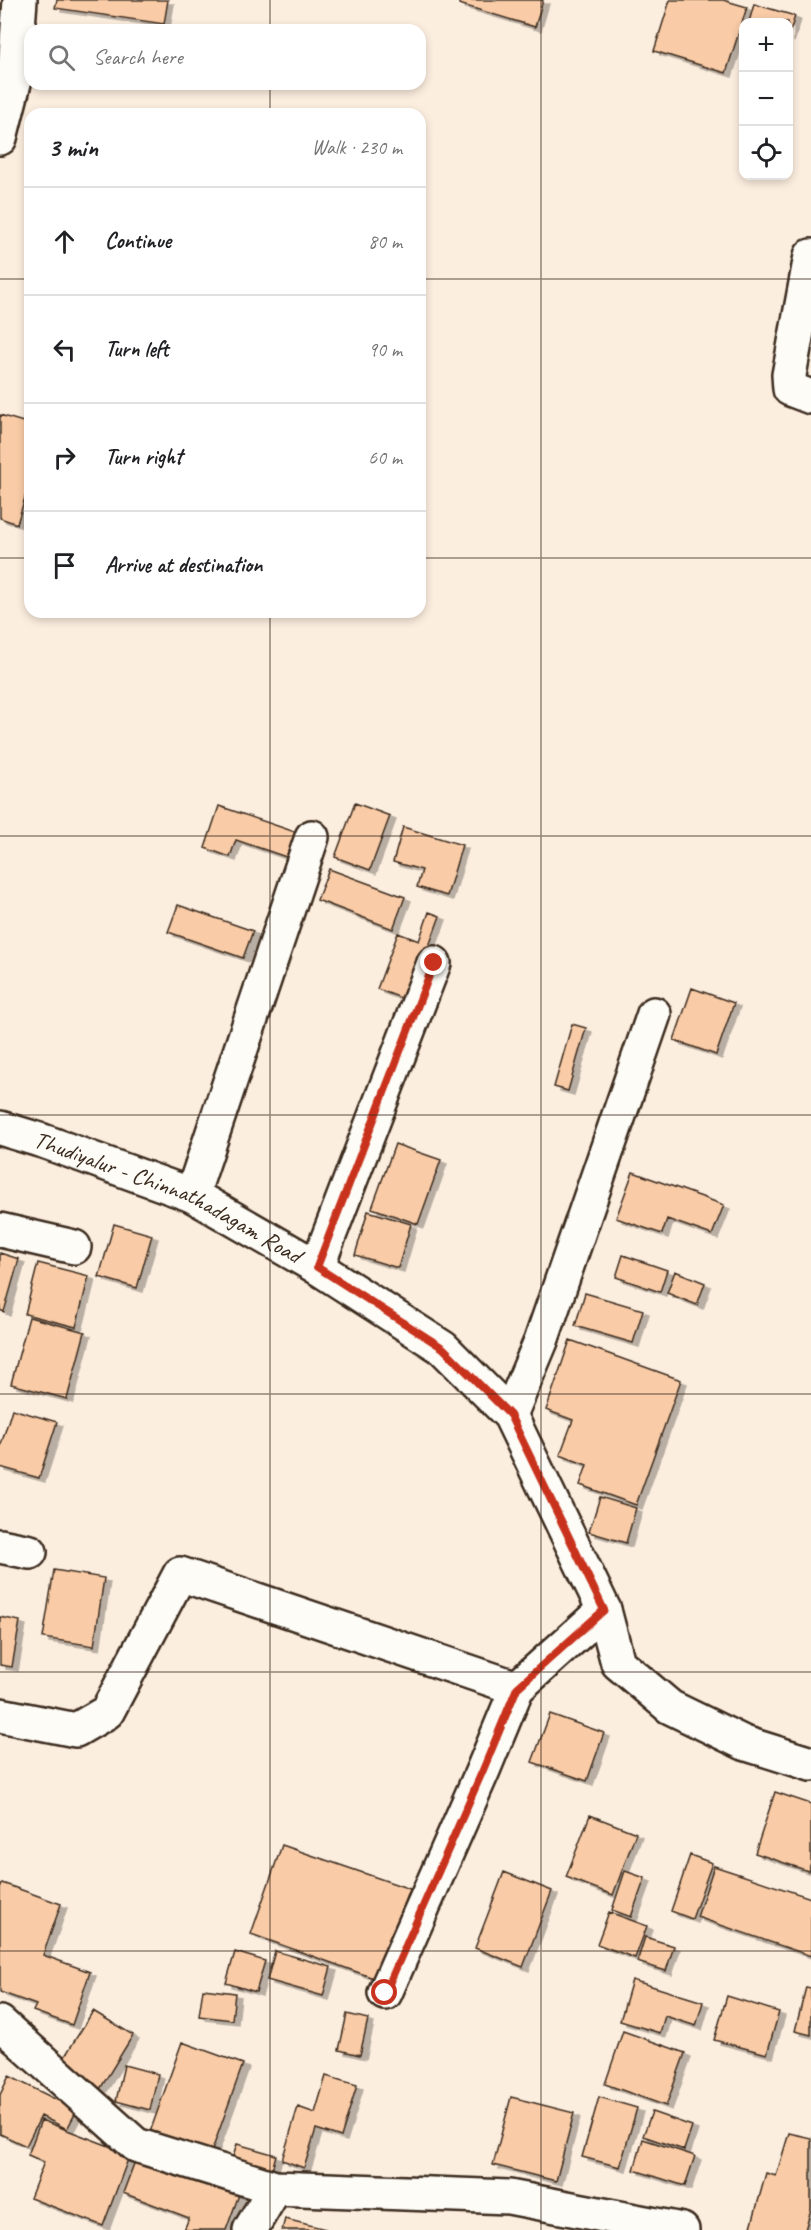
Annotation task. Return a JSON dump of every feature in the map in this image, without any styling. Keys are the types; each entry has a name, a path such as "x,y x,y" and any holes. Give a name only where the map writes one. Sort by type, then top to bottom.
{"street":[{"path":"0,138 14,83 20,0"},
{"path":"811,256 789,375 790,389 811,397"},
{"path":"192,1195 312,837"},
{"path":"317,1267 434,963"},
{"path":"510,1415 541,1341 654,1014"},
{"name":"Thudiyalur - Chinnathadagam Road","path":"0,1128 192,1195 317,1267 443,1348 510,1415 604,1610 618,1663 670,1707 744,1743 811,1764"},
{"path":"0,1230 74,1247"},
{"path":"0,1715 76,1730 107,1712 180,1574 517,1688"},
{"path":"385,1993 517,1688 604,1610"},
{"path":"0,2023 136,2145 275,2188 509,2197 682,2230"},
{"path":"250,2230 275,2188"}],"building":[{"path":"57,0 168,0 164,24 55,8"},
{"path":"460,0 543,0 535,27 459,4"},
{"path":"670,0 723,0 747,7 744,18 739,18 739,32 726,73 654,51"},
{"path":"754,4 795,16 793,22 793,18 750,18"},
{"path":"0,415 24,422 24,501 17,524 0,518"},
{"path":"355,803 390,816 370,870 335,857"},
{"path":"219,806 298,833 289,858 236,840 230,857 205,848"},
{"path":"403,827 462,845 447,896 417,887 422,870 393,862"},
{"path":"329,869 405,897 393,929 317,900"},
{"path":"178,905 253,931 243,958 168,932"},
{"path":"429,912 440,916 409,1001 377,989 398,933 419,941"},
{"path":"692,988 734,1003 716,1055 674,1040"},
{"path":"572,1024 586,1028 568,1091 554,1087"},
{"path":"395,1144 441,1160 418,1224 372,1208"},
{"path":"633,1172 724,1205 712,1235 667,1219 662,1234 616,1218"},
{"path":"368,1211 411,1224 398,1268 355,1255"},
{"path":"114,1224 152,1235 137,1288 99,1277"},
{"path":"0,1253 19,1259 4,1312 0,1310"},
{"path":"623,1255 667,1270 660,1292 616,1277"},
{"path":"38,1263 89,1276 76,1327 25,1314"},
{"path":"675,1271 705,1283 697,1305 667,1293"},
{"path":"585,1293 643,1310 633,1343 575,1326"},
{"path":"29,1317 85,1332 67,1399 11,1384"},
{"path":"570,1340 681,1380 636,1505 580,1485 587,1465 560,1455 573,1420 546,1410"},
{"path":"12,1409 57,1422 39,1478 0,1467 0,1448"},
{"path":"600,1497 636,1508 626,1543 589,1532"},
{"path":"54,1570 104,1578 94,1646 43,1638"},
{"path":"0,1617 20,1621 12,1667 0,1665"},
{"path":"550,1714 604,1733 587,1781 532,1762"},
{"path":"775,1792 811,1804 811,1863 808,1871 755,1853"},
{"path":"590,1815 636,1833 613,1895 566,1877"},
{"path":"282,1845 410,1889 379,1980 251,1934"},
{"path":"690,1855 712,1863 692,1919 671,1911"},
{"path":"714,1866 811,1898 811,1956 697,1917"},
{"path":"625,1871 645,1878 631,1917 612,1910"},
{"path":"504,1872 552,1891 523,1967 475,1948"},
{"path":"2,1883 61,1904 43,1955 90,1972 72,2025 33,2011 36,2005 0,1992 0,1888"},
{"path":"609,1912 647,1926 635,1958 597,1944"},
{"path":"645,1937 674,1946 666,1971 637,1962"},
{"path":"275,1951 331,1967 323,1996 267,1980"},
{"path":"235,1952 265,1961 256,1992 226,1983"},
{"path":"632,1980 703,2002 696,2026 665,2016 660,2033 620,2021"},
{"path":"806,1987 811,1988 811,2035 795,2031"},
{"path":"203,1989 235,1993 232,2020 199,2016"},
{"path":"727,1996 779,2012 767,2054 714,2040"},
{"path":"93,2011 133,2035 97,2094 57,2069"},
{"path":"347,2014 368,2019 360,2055 339,2050"},
{"path":"623,2031 685,2053 666,2106 605,2084"},
{"path":"182,2042 243,2064 210,2156 149,2135"},
{"path":"124,2065 158,2074 150,2110 116,2101"},
{"path":"9,2076 77,2110 67,2129 41,2116 26,2146 0,2134 0,2095"},
{"path":"326,2076 357,2085 341,2137 316,2129 304,2168 282,2160 298,2107 315,2113"},
{"path":"511,2097 574,2113 556,2181 493,2165"},
{"path":"599,2097 637,2108 620,2167 582,2157"},
{"path":"652,2112 692,2126 684,2150 643,2136"},
{"path":"41,2120 130,2154 103,2226 30,2198 44,2162 28,2155"},
{"path":"789,2133 811,2138 811,2209 805,2230 761,2230 751,2227 766,2173 776,2176"},
{"path":"643,2139 695,2156 685,2186 634,2170"},
{"path":"237,2144 276,2155 270,2178 230,2167"},
{"path":"138,2153 240,2192 226,2230 184,2230 189,2218 123,2193"},
{"path":"285,2219 326,2229 326,2230 282,2230"}],"route":[{"path":"385,1993 517,1688 604,1610 510,1415 443,1348 317,1267 434,963"}]}
